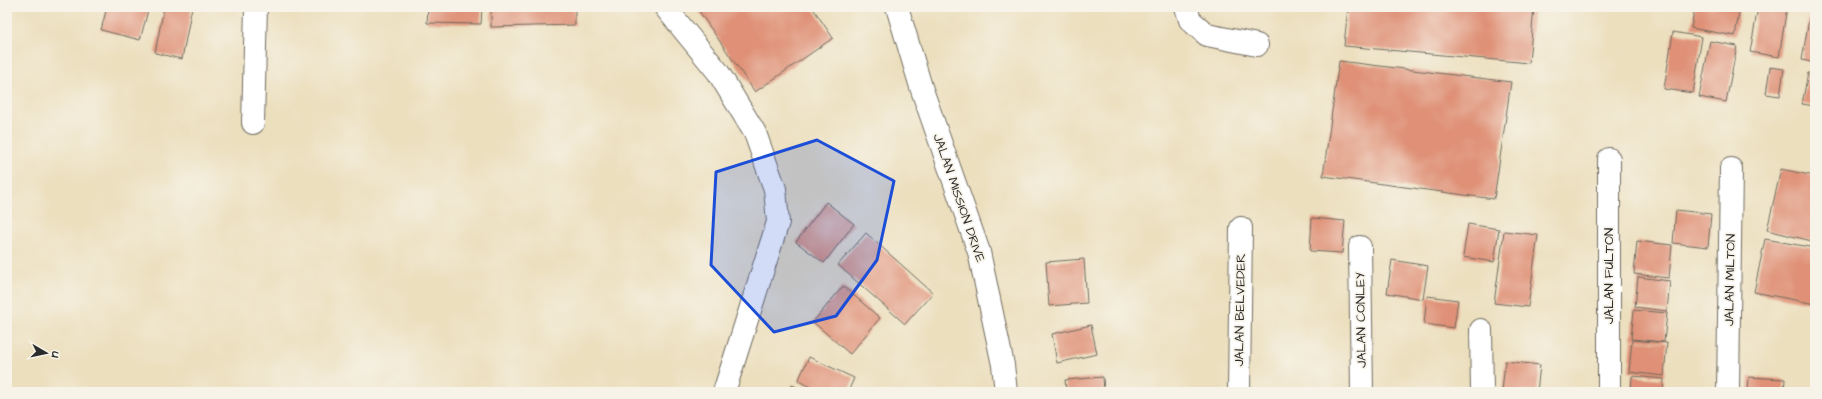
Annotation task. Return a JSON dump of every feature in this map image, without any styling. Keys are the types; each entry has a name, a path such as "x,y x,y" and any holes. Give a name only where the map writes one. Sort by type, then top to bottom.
{"street":[{"path":"253,123 256,7"},
{"path":"665,7 718,72 755,133 775,189 778,222 724,392"},
{"name":"JALAN MISSION DRIVE","path":"897,7 921,87 979,252 1003,365 1006,392"},
{"path":"1186,7 1190,20 1206,35 1257,45"},
{"name":"JALAN FULTON","path":"1609,159 1609,392"},
{"name":"JALAN MILTON","path":"1728,392 1731,169"},
{"name":"JALAN BELVEDER","path":"1239,392 1241,228"},
{"name":"JALAN CONLEY","path":"1360,247 1362,392"},
{"path":"1481,330 1482,392"}],"highlighted area":[{"path":"817,140 894,181 877,260 836,316 774,332 711,265 716,172"}],"building":[{"path":"107,7 149,7 140,40 101,30"},
{"path":"164,7 192,7 182,59 155,53"},
{"path":"428,7 482,7 481,24 427,23"},
{"path":"491,7 575,7 575,25 491,27"},
{"path":"696,7 812,7 833,38 755,92"},
{"path":"1348,7 1534,7 1529,63 1344,46"},
{"path":"1695,7 1740,7 1735,36 1691,28"},
{"path":"1758,7 1787,7 1779,57 1750,52"},
{"path":"1811,7 1815,7 1815,63 1802,60"},
{"path":"1673,32 1702,37 1693,93 1664,89"},
{"path":"1710,41 1737,46 1726,102 1699,97"},
{"path":"1339,61 1511,82 1494,199 1323,176"},
{"path":"1770,67 1784,69 1780,96 1766,94"},
{"path":"1808,73 1815,74 1815,106 1802,104"},
{"path":"1781,169 1815,176 1815,227 1812,241 1767,230"},
{"path":"826,202 854,224 824,263 796,242"},
{"path":"1676,210 1711,214 1708,247 1673,243"},
{"path":"1312,218 1345,221 1342,253 1310,251"},
{"path":"1468,224 1499,229 1494,262 1463,257"},
{"path":"1504,231 1538,235 1528,307 1494,303"},
{"path":"866,233 933,293 905,324 838,265"},
{"path":"1765,239 1815,248 1815,304 1754,292"},
{"path":"1637,241 1672,245 1669,278 1634,274"},
{"path":"1084,259 1087,303 1049,306 1046,262"},
{"path":"1392,260 1428,266 1423,299 1387,293"},
{"path":"1638,277 1670,281 1667,311 1635,307"},
{"path":"843,286 880,318 850,354 813,322"},
{"path":"1427,296 1458,300 1454,328 1424,324"},
{"path":"1634,310 1667,313 1664,342 1631,339"},
{"path":"1091,325 1097,354 1057,363 1052,334"},
{"path":"1632,340 1667,343 1664,376 1629,372"},
{"path":"809,357 854,378 848,392 821,392 798,381"},
{"path":"1505,361 1540,365 1537,392 1502,392"},
{"path":"1632,376 1664,379 1663,392 1631,392"},
{"path":"1103,377 1104,392 1066,392 1065,380"},
{"path":"1749,377 1785,379 1784,392 1748,392"},
{"path":"792,385 808,392 789,392"}]}
